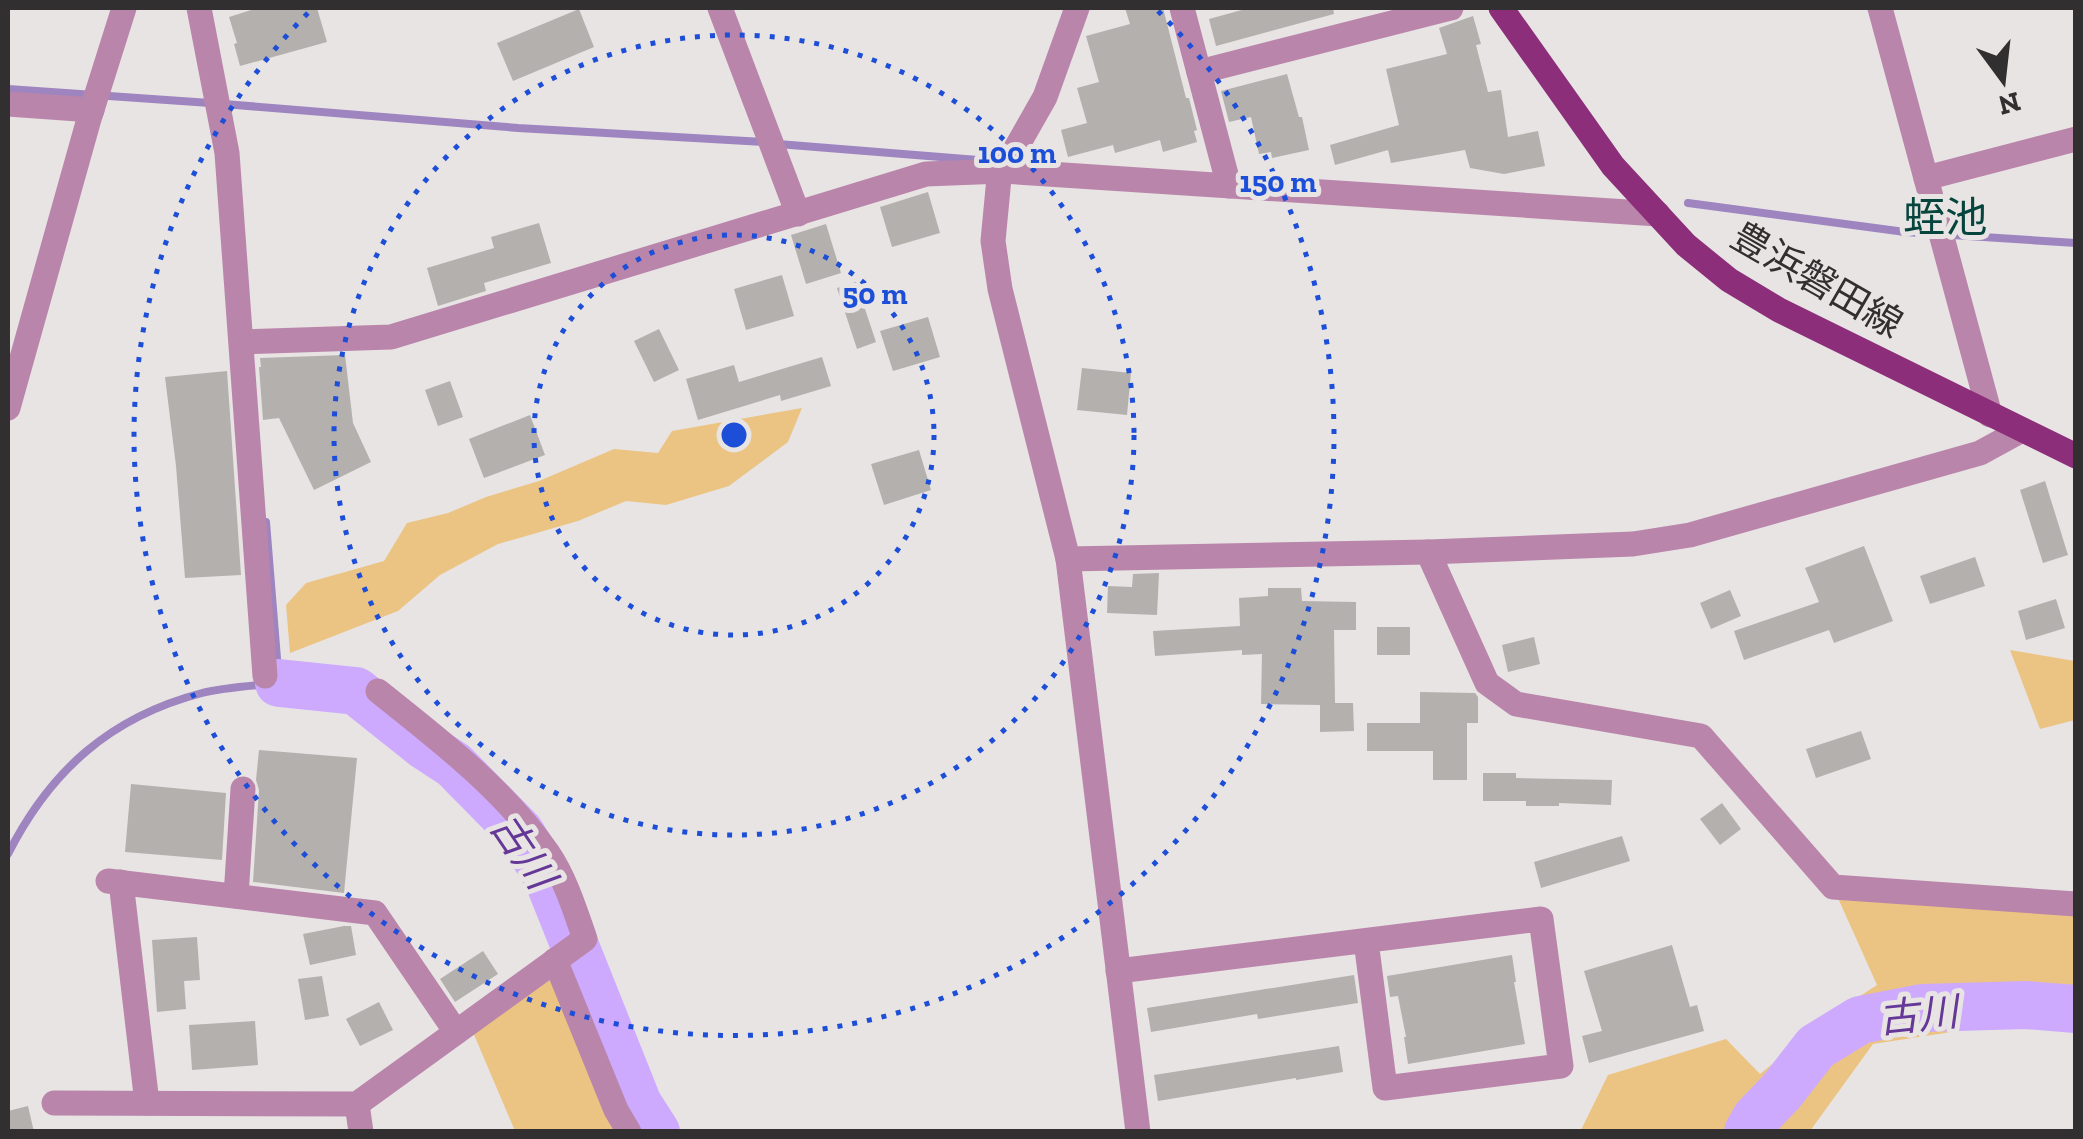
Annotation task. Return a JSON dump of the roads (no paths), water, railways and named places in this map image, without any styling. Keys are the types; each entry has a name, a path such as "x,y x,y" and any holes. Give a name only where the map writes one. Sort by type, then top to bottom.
{"main road":[{"name":"豊浜磐田線","path":"1501,8 1613,166 1686,245 1728,280 1779,310 2076,456"}],"street":[{"path":"8,408 124,8"},
{"path":"199,8 227,153 265,676"},
{"path":"720,8 798,214"},
{"path":"1077,8 1045,97 999,178 994,240 1000,289 1068,559 1138,1132"},
{"path":"1182,8 1229,186"},
{"path":"1199,72 1450,8"},
{"path":"1880,8 1990,415"},
{"path":"8,104 96,99"},
{"path":"1926,178 2076,138"},
{"path":"242,342 391,337 926,174 1003,171 1658,214"},
{"path":"1068,559 1633,544 1690,535 1980,453 2022,430"},
{"path":"1428,552 1487,683 1516,704 1701,736 1833,887 2076,904"},
{"path":"54,1102 357,1104 585,938 550,855 513,809 457,754 378,690"},
{"path":"236,896 243,789"},
{"path":"148,1103 115,881 375,913 456,1032"},
{"path":"1118,971 1366,940 1541,920 1561,1066 1386,1088 1366,940"},
{"path":"555,960 616,1110 629,1132"},
{"path":"357,1104 361,1132"}],"waterway":[{"path":"8,89 210,103"},
{"path":"224,104 518,128 764,142"},
{"path":"778,144 978,160"},
{"path":"1688,203 1905,232 2076,243"},
{"path":"8,854 43,797 86,751 111,733 169,703 202,693 279,683 266,522"},
{"name":"古川","path":"279,683 356,691 454,765 520,832 547,876 638,1104 656,1132"},
{"name":"古川","path":"1748,1132 1816,1047 1860,1020 1922,1008 2026,1005 2076,1009"}],"district":[{"name":"蛭池","path":"1945,217"}]}
